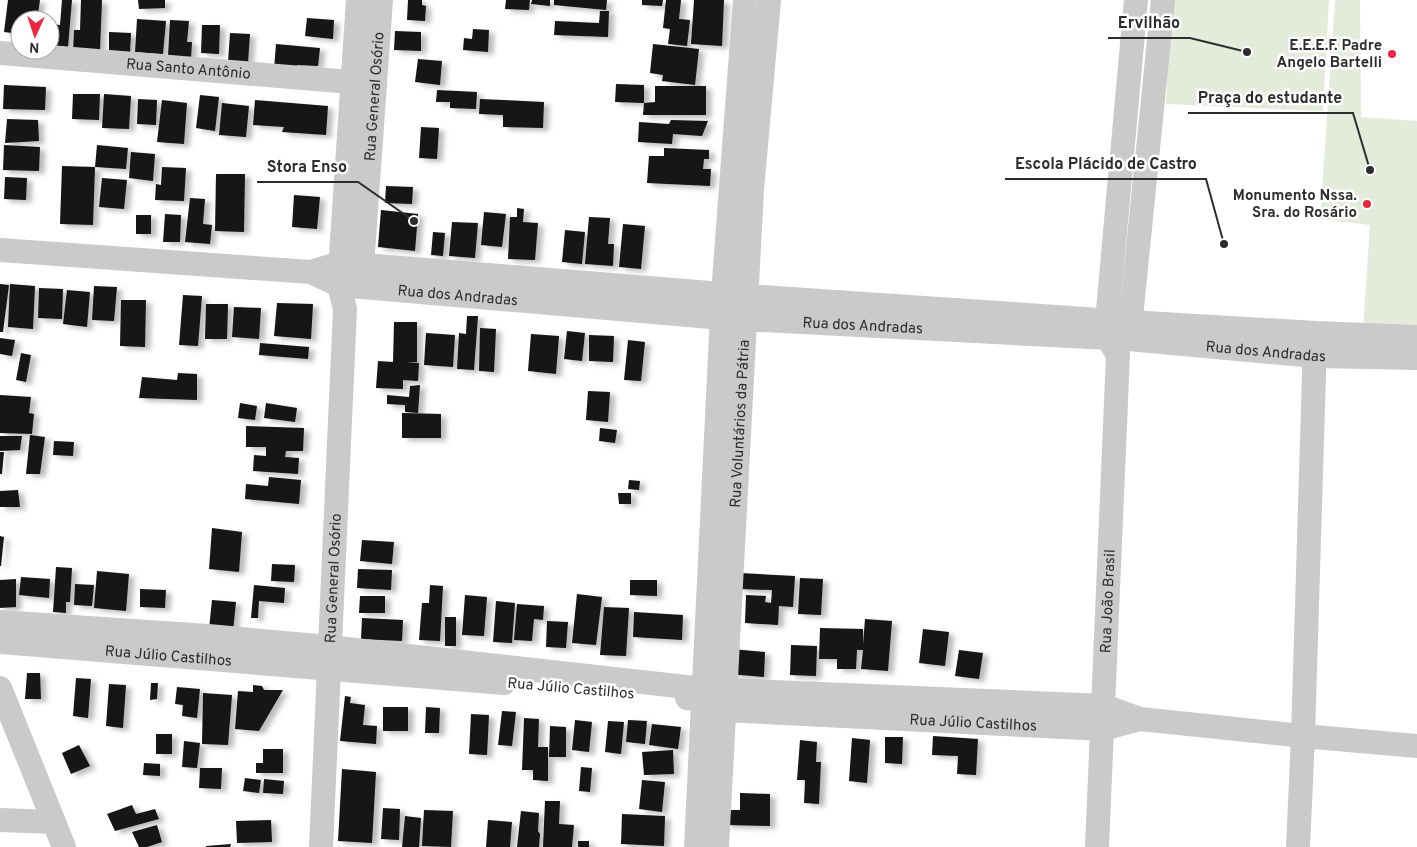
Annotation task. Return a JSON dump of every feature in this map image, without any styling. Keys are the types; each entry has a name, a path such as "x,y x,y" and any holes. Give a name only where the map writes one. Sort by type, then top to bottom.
{"street":[{"name":"Rua General Osório","path":"358,0 364,83"},
{"name":"Rua General Osório","path":"321,847 345,309 351,275 364,83 381,0"},
{"name":"Rua Voluntários da Pátria","path":"745,0 753,62"},
{"name":"Rua Voluntários da Pátria","path":"696,847 714,697 729,409 738,311 744,171 753,62 769,0"},
{"name":"Rua João Brasil","path":"1097,847 1104,717 1118,335 1136,0"},
{"name":"Rua João Brasil","path":"1118,335 1163,0"},
{"name":"Rua Santo Antônio","path":"0,53 364,83"},
{"name":"Rua Voluntários da Pátria","path":"738,311 724,294 744,171"},
{"name":"Rua dos Andradas","path":"0,250 478,285 738,311 855,314 984,322 1118,335 1315,344 1417,358"},
{"name":"Rua dos Andradas","path":"478,285 724,294"},
{"name":"Rua dos Andradas","path":"1315,344 1417,337"},
{"path":"1298,847 1315,344"},
{"name":"Rua Júlio Castilhos","path":"0,622 207,647 328,657 714,697 1140,719 1417,746"},
{"name":"Rua Júlio Castilhos","path":"0,642 207,647"},
{"path":"0,688 64,847"},
{"name":"Rua Voluntários da Pátria","path":"714,697 717,847"},
{"path":"0,820 54,822"}],"green space":[{"path":"1171,0 1329,0 1323,111 1166,104"},
{"path":"1335,0 1360,0 1361,117 1417,121 1417,334 1363,330 1370,225 1320,219"}],"building":[{"path":"8,0 40,0 39,10 10,10 10,33 4,32"},
{"path":"62,0 72,0 68,47 60,46"},
{"path":"81,0 102,0 100,51 73,51 74,30 80,30"},
{"path":"138,0 165,0 165,8 139,9"},
{"path":"408,0 422,0 422,5 426,6 425,21 407,20"},
{"path":"506,0 530,0 529,10 505,9"},
{"path":"532,0 550,0 550,6 531,4"},
{"path":"554,0 607,0 606,10 554,5"},
{"path":"642,0 663,0 662,6 642,5"},
{"path":"666,0 681,0 679,19 690,20 687,46 668,44 670,29 663,28"},
{"path":"694,0 724,0 722,46 691,44"},
{"path":"600,11 609,11 608,37 554,35 555,21 599,23"},
{"path":"307,18 334,20 333,39 305,36"},
{"path":"137,19 166,21 163,54 135,52"},
{"path":"170,20 189,21 187,42 192,42 191,58 168,56"},
{"path":"202,25 220,25 219,54 201,53"},
{"path":"473,29 489,30 488,52 463,50 464,38 472,39"},
{"path":"395,31 421,32 421,51 394,50"},
{"path":"109,32 131,33 130,54 109,53"},
{"path":"230,33 250,34 248,63 228,62"},
{"path":"276,44 320,48 318,66 297,65 296,71 274,69"},
{"path":"653,44 699,49 695,85 662,81 663,75 650,73"},
{"path":"418,59 442,61 440,85 415,82"},
{"path":"616,84 644,85 644,103 615,102"},
{"path":"4,85 46,87 45,110 3,109"},
{"path":"655,86 706,86 706,115 643,115 644,103 655,102"},
{"path":"437,90 477,92 476,109 450,108 450,102 436,102"},
{"path":"73,94 100,94 99,120 72,119"},
{"path":"104,94 131,96 129,129 102,128"},
{"path":"200,95 219,97 215,131 196,128"},
{"path":"138,99 157,100 156,125 137,124"},
{"path":"480,99 544,102 543,128 503,127 503,115 479,114"},
{"path":"162,100 187,103 184,144 157,142"},
{"path":"255,100 328,106 326,135 282,132 284,127 253,125"},
{"path":"222,103 249,106 246,137 219,135"},
{"path":"7,119 38,120 39,141 5,143"},
{"path":"671,120 708,121 702,136 673,134 672,144 638,142 639,122 669,124"},
{"path":"421,127 439,128 437,159 419,158"},
{"path":"4,145 40,147 39,171 3,170"},
{"path":"97,145 128,148 126,169 95,167"},
{"path":"664,148 709,150 709,159 704,159 703,169 711,169 710,186 647,183 649,156 664,156"},
{"path":"131,152 155,154 153,181 129,178"},
{"path":"62,166 95,167 93,225 60,224"},
{"path":"162,167 186,168 184,201 155,200 156,184 161,185"},
{"path":"216,174 245,174 244,232 215,231"},
{"path":"5,177 27,178 26,200 4,199"},
{"path":"102,178 127,180 124,209 99,207"},
{"path":"386,186 413,187 412,204 385,203"},
{"path":"294,195 320,197 317,229 292,227"},
{"path":"190,198 205,199 203,224 212,225 210,244 185,242"},
{"path":"517,208 524,209 523,222 538,223 535,260 508,259 510,217 517,217"},
{"path":"381,210 418,214 415,251 378,247"},
{"path":"484,212 506,214 502,247 481,245"},
{"path":"165,214 181,215 180,242 163,242"},
{"path":"136,215 151,215 151,234 136,234"},
{"path":"589,217 610,218 608,244 614,244 613,266 585,264"},
{"path":"452,222 478,223 475,258 449,256"},
{"path":"623,224 645,226 641,269 619,267"},
{"path":"565,230 585,232 582,264 562,262"},
{"path":"433,232 445,233 443,256 431,255"},
{"path":"0,284 9,285 3,332 0,332"},
{"path":"10,284 35,286 33,329 8,327"},
{"path":"94,286 117,287 114,321 92,320"},
{"path":"39,288 63,289 62,319 38,318"},
{"path":"67,290 90,292 87,327 63,324"},
{"path":"183,295 202,296 198,346 179,345"},
{"path":"121,300 146,300 145,347 120,346"},
{"path":"277,303 313,304 311,339 274,336"},
{"path":"206,304 228,304 227,339 205,339"},
{"path":"234,307 261,308 259,339 232,337"},
{"path":"467,316 478,316 474,370 457,369 459,333 466,334"},
{"path":"394,322 417,322 417,362 406,362 419,363 418,381 403,380 403,389 376,388 378,361 393,362"},
{"path":"480,328 496,329 494,372 479,371"},
{"path":"567,331 585,333 582,361 564,359"},
{"path":"426,333 455,335 453,367 424,365"},
{"path":"531,334 559,336 556,374 528,371"},
{"path":"589,335 614,336 613,362 589,361"},
{"path":"0,338 15,340 12,356 0,354"},
{"path":"628,340 645,342 641,381 624,380"},
{"path":"260,343 309,347 308,359 259,355"},
{"path":"21,353 31,355 26,382 16,380"},
{"path":"178,373 197,374 197,400 139,398 142,377 177,380"},
{"path":"420,385 418,413 405,412 405,405 387,404 387,395 409,397 410,386"},
{"path":"588,391 610,392 608,422 586,420"},
{"path":"0,395 31,397 29,413 34,414 32,434 0,433"},
{"path":"240,403 257,406 255,420 238,418"},
{"path":"266,403 297,408 295,422 264,418"},
{"path":"402,413 441,414 441,438 402,438"},
{"path":"246,426 304,428 303,451 286,451 285,457 299,458 298,474 253,471 254,455 266,456 266,447 246,447"},
{"path":"600,428 617,430 615,443 599,441"},
{"path":"30,435 45,437 40,474 26,474"},
{"path":"0,436 22,436 20,450 0,451"},
{"path":"54,441 74,442 73,456 53,455"},
{"path":"0,452 4,452 2,474 0,474"},
{"path":"269,477 301,480 299,504 245,499 246,484 268,486"},
{"path":"629,480 640,481 639,490 628,489"},
{"path":"18,490 20,507 0,507 0,491"},
{"path":"618,493 631,493 631,504 619,504"},
{"path":"212,528 242,532 239,572 209,569"},
{"path":"0,536 4,537 1,566 0,566"},
{"path":"362,540 394,542 392,564 360,561"},
{"path":"272,564 295,565 294,582 271,581"},
{"path":"56,567 72,568 70,602 66,602 66,613 53,612"},
{"path":"358,569 392,570 391,590 357,588"},
{"path":"97,571 129,574 126,611 94,608"},
{"path":"740,573 795,576 793,607 779,606 778,625 745,623 746,595 766,596 765,602 771,603 772,590 739,589"},
{"path":"21,577 50,579 49,598 19,595"},
{"path":"800,578 823,579 821,615 798,614"},
{"path":"16,579 16,607 0,608 0,580"},
{"path":"630,580 657,580 657,596 630,595"},
{"path":"75,584 94,585 92,606 74,605"},
{"path":"254,585 285,588 284,603 259,601 258,618 251,618"},
{"path":"430,585 443,586 440,641 419,640 422,603 429,603"},
{"path":"140,589 166,590 165,608 140,607"},
{"path":"577,594 602,597 596,645 572,643"},
{"path":"465,595 487,597 484,636 462,635"},
{"path":"360,596 385,596 385,613 359,613"},
{"path":"212,600 236,602 233,631 209,629"},
{"path":"496,601 515,603 512,643 493,642"},
{"path":"517,604 544,606 543,620 534,619 532,641 514,640"},
{"path":"604,607 629,608 626,656 600,655"},
{"path":"634,612 683,615 682,640 633,637"},
{"path":"445,617 456,617 456,646 445,646"},
{"path":"362,618 403,620 402,641 361,639"},
{"path":"865,619 892,621 888,671 861,669 863,650 857,650 856,669 837,669 837,659 819,659 820,628 863,629 863,645"},
{"path":"547,621 568,622 566,648 546,647"},
{"path":"923,629 949,632 945,666 919,663"},
{"path":"791,645 817,646 816,676 790,675"},
{"path":"731,649 765,652 764,677 729,674"},
{"path":"959,650 983,653 979,679 955,676"},
{"path":"27,673 40,673 41,699 25,699"},
{"path":"76,678 91,679 88,718 73,716"},
{"path":"151,683 158,683 157,699 150,700"},
{"path":"109,684 126,685 123,728 106,726"},
{"path":"253,685 262,686 264,690 283,690 259,731 235,729 238,691 253,692"},
{"path":"177,687 200,689 197,718 182,716 183,705 175,704"},
{"path":"203,693 232,695 228,745 202,744"},
{"path":"345,696 351,697 350,703 365,705 363,725 377,726 376,744 340,741"},
{"path":"383,707 408,707 408,731 383,731"},
{"path":"426,707 440,708 439,733 425,733"},
{"path":"502,711 516,712 512,746 498,745"},
{"path":"471,714 489,715 487,755 469,754"},
{"path":"524,718 539,719 538,747 548,747 548,781 533,780 533,770 522,770"},
{"path":"575,720 592,722 589,752 572,750"},
{"path":"628,720 647,721 645,744 626,742"},
{"path":"608,721 624,722 621,754 605,752"},
{"path":"652,724 681,727 678,749 649,745"},
{"path":"550,726 566,727 566,757 549,757"},
{"path":"156,734 172,734 172,754 156,754"},
{"path":"933,736 978,739 976,775 957,774 958,756 932,755"},
{"path":"885,737 903,737 902,764 885,763"},
{"path":"852,738 870,740 867,783 849,781"},
{"path":"800,740 817,742 816,762 821,762 819,804 804,803 805,780 797,780"},
{"path":"184,741 200,743 197,768 182,767"},
{"path":"79,745 90,766 71,774 62,753"},
{"path":"263,749 283,749 283,773 256,773 256,763 263,763"},
{"path":"673,750 674,774 644,775 642,752"},
{"path":"144,763 160,764 160,776 143,775"},
{"path":"581,767 592,768 590,792 579,791"},
{"path":"200,768 222,768 221,789 199,788"},
{"path":"342,769 376,772 372,843 338,841"},
{"path":"245,778 261,780 259,793 243,791"},
{"path":"264,779 284,781 283,794 263,793"},
{"path":"642,780 665,782 662,812 639,809"},
{"path":"740,793 770,794 770,826 726,825 726,810 740,810"},
{"path":"545,801 560,801 559,824 574,825 572,847 543,847"},
{"path":"132,805 136,814 155,809 159,819 115,831 107,814"},
{"path":"383,808 400,809 399,840 381,839"},
{"path":"424,810 453,811 451,847 422,846"},
{"path":"521,811 539,813 539,847 517,847"},
{"path":"622,814 665,816 664,846 621,844"},
{"path":"405,816 421,818 419,847 402,847"},
{"path":"271,820 272,842 237,843 236,821"},
{"path":"488,820 512,822 510,847 486,847"},
{"path":"157,825 162,842 147,847 139,847 132,832"},
{"path":"578,841 589,841 589,847 578,847"},
{"path":"231,844 230,847 206,847 206,846"}],"place":[{"name":"Ervilhão","path":"1247,52"},
{"name":"E.E.E.F. Padre Angelo Bartelli","path":"1392,54"},
{"name":"Praça do estudante","path":"1370,170"},
{"name":"Monumento Nssa. Sra. do Rosário","path":"1367,204"},
{"name":"Stora Enso","path":"414,221"},
{"name":"Escola Plácido de Castro","path":"1224,244"}]}
